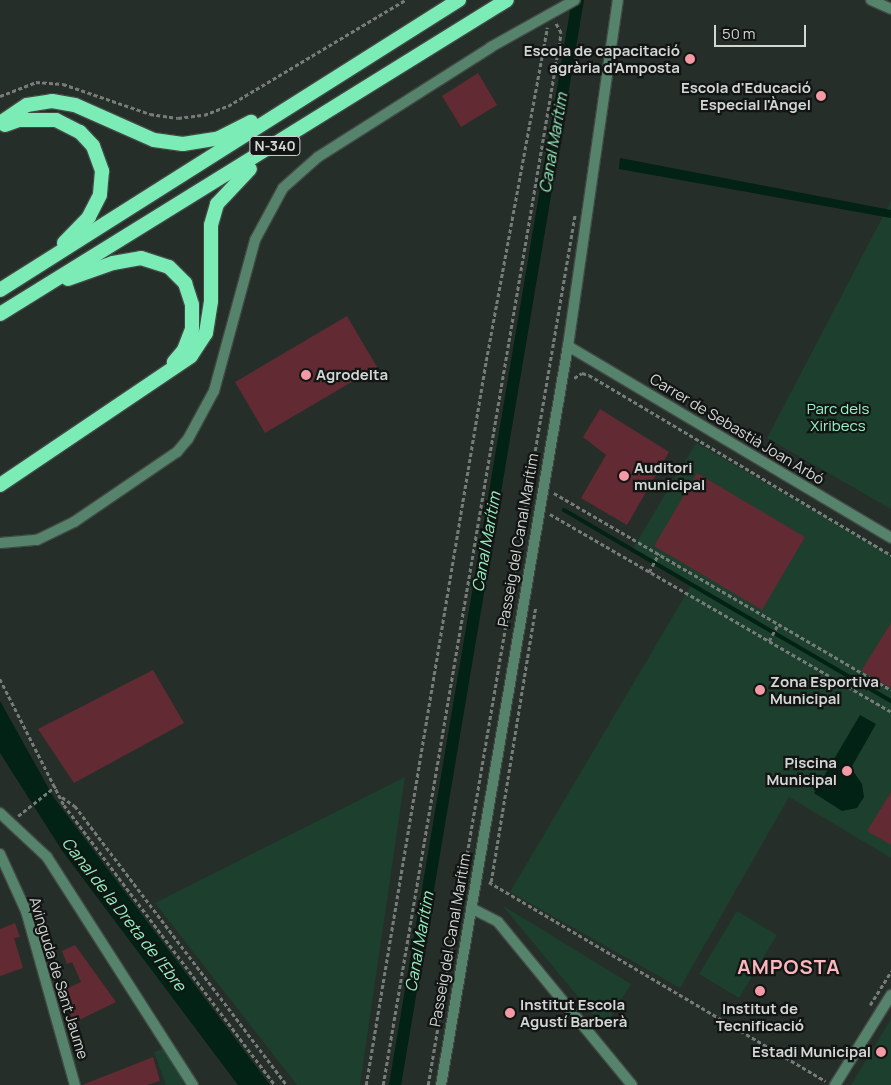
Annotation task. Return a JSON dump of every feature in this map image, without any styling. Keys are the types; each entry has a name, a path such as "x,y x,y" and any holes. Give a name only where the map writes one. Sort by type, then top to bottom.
{"highway":[{"name":"N-340","path":"0,290 459,0"},
{"name":"N-340","path":"0,314 277,145 507,0"},
{"path":"0,125 26,105 52,100 75,105 154,140 183,144 219,138 315,90"},
{"path":"0,125 19,120 56,120 80,132 92,146 102,170 100,195 89,217 49,259"},
{"path":"0,485 191,356 206,333 211,301 211,225 217,204 277,145"},
{"path":"41,288 112,263 141,258 169,267 185,283 192,305 192,329 184,350 163,374"}],"street":[{"path":"0,543 36,540 74,522 177,452 188,439 214,390 255,240 283,188 318,158 491,48 574,0"},
{"name":"Passeig del Canal Marítim","path":"441,1085 568,346 618,0"},
{"path":"871,0 891,9"},
{"name":"Carrer de Sebastià Joan Arbó","path":"568,346 891,538"},
{"path":"0,813 12,821 62,879 193,1085"},
{"name":"Avinguda de Sant Jaume","path":"0,854 26,911 75,1085"},
{"path":"471,908 498,922 632,1085"},
{"path":"835,1085 891,995"}],"path":[{"path":"0,96 36,82 63,84 150,114 178,118 204,115 228,106 405,0"},
{"path":"366,1085 486,360 552,14"},
{"path":"383,1085 561,34 552,14"},
{"path":"428,1085 576,205"},
{"path":"572,379 582,372 891,555"},
{"path":"552,502 556,483"},
{"path":"554,493 891,690"},
{"path":"549,522 551,508"},
{"path":"550,514 891,712"},
{"path":"649,572 659,553"},
{"path":"491,882 536,602"},
{"path":"769,641 778,624"},
{"path":"0,679 21,727 61,796 275,1085"},
{"path":"12,821 56,786"},
{"path":"61,796 75,806 287,1085"},
{"path":"463,878 491,882 825,1082 830,1073"},
{"path":"868,1009 891,971"}],"green space":[{"name":"Parc dels Xiribecs","path":"891,201 891,509 767,438"},
{"name":"Zona Esportiva Municipal","path":"696,443 891,555 891,858 789,797 680,988 510,892 692,584 632,550"},
{"path":"405,777 360,1085 297,1085 155,903"},
{"path":"502,905 631,984 604,1028"},
{"path":"737,911 777,935 739,998 699,974"},
{"name":"Estadi Municipal","path":"891,1019 891,1085 851,1085"},
{"path":"165,1048 186,1085 166,1085 154,1052"}],"water":[{"path":"620,158 891,210 891,218 619,169"},
{"name":"Canal de la Dreta de l'Ebre","path":"0,701 54,798 270,1085 238,1085 63,852 0,753"},
{"path":"860,715 876,724 851,768 862,784 864,797 857,808 842,811 814,793"}],"building":[{"path":"478,73 497,105 461,127 442,96"},
{"name":"Agrodelta","path":"347,316 377,367 265,433 235,382"},
{"name":"Auditori municipal","path":"600,409 669,452 627,525 581,498 606,455 583,437"},
{"path":"697,473 805,537 762,610 654,546"},
{"path":"891,623 891,688 861,671"},
{"path":"153,670 184,723 74,783 38,729"},
{"path":"891,792 891,845 867,831"},
{"path":"15,923 20,937 14,938 23,968 0,976 0,929"},
{"path":"75,945 116,1002 73,1023 62,991 81,982 72,962 67,964 62,951"},
{"path":"153,1057 160,1081 147,1085 82,1085"}],"waterway":[{"name":"Canal Marítim","path":"395,1085 578,0"},
{"name":"Canal Marítim","path":"494,492 499,493"},
{"path":"564,510 891,701"}],"place":[{"name":"Escola de capacitació agrària d'Amposta","path":"690,59"},
{"name":"Escola d'Educació Especial l'Àngel","path":"821,96"},
{"name":"Agrodelta","path":"306,375"},
{"name":"Auditori municipal","path":"624,476"},
{"name":"Zona Esportiva Municipal","path":"760,690"},
{"name":"Piscina Municipal","path":"847,771"},
{"name":"Institut de Tecnificació","path":"760,991"},
{"name":"Institut Escola Agustí Barberà","path":"510,1013"},
{"name":"Estadi Municipal","path":"881,1052"}],"district":[{"name":"AMPOSTA","path":"789,966"}]}
